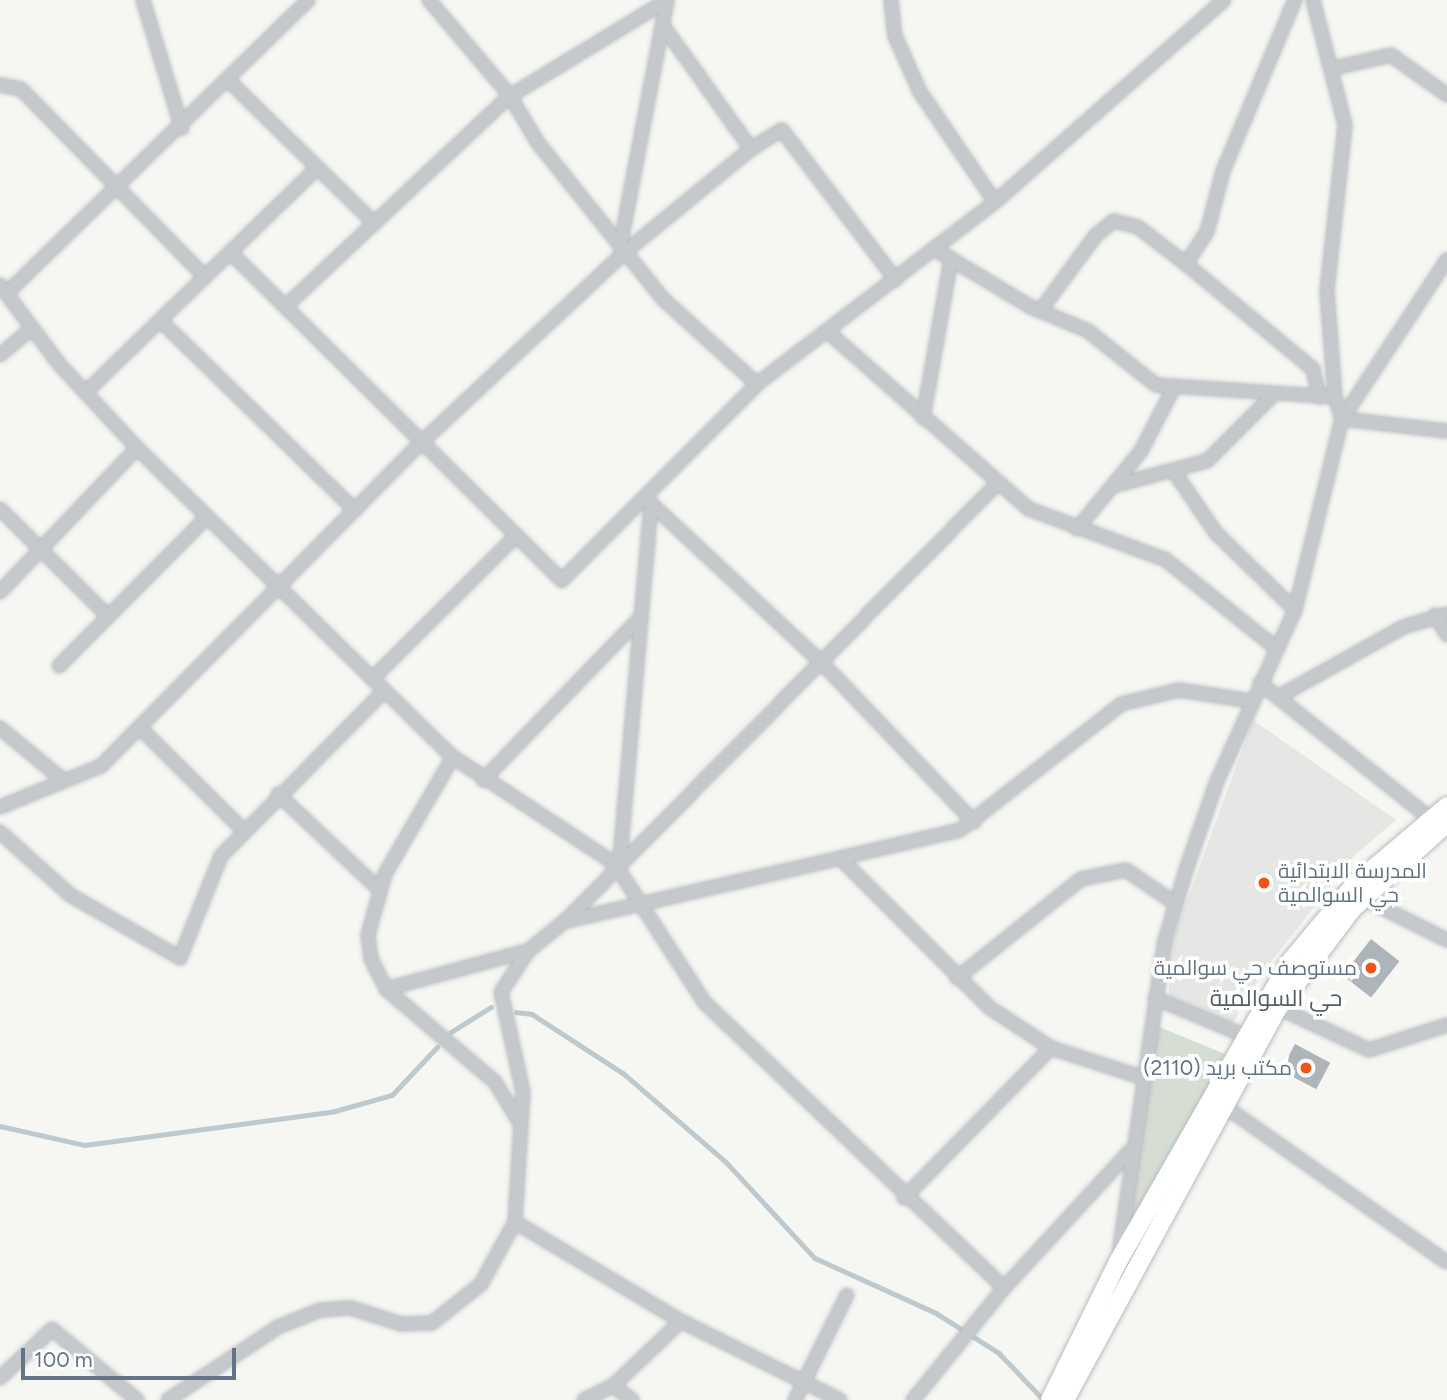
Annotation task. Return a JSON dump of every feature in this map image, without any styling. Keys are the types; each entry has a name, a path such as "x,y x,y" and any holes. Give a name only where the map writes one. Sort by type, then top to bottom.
{"main road":[{"path":"1050,1400 1119,1260 1218,1101 1243,1035 1363,898 1439,823 1447,806"},
{"path":"1065,1400 1135,1270 1218,1101 1271,1004 1354,885 1439,823"}],"street":[{"path":"143,0 182,128"},
{"path":"307,0 230,82 118,189 3,289 30,330 136,449 280,584 372,679 453,757 483,780 618,861 685,981 904,1198 1004,1287"},
{"path":"429,0 510,96 538,143 622,249 690,327 757,384"},
{"path":"286,306 510,96 667,0"},
{"path":"622,249 667,0"},
{"path":"891,0 895,36 920,92 995,202"},
{"path":"230,252 424,440 562,580 648,501 757,384 936,250 995,202 1224,0"},
{"path":"1186,264 1207,232 1223,171 1295,0"},
{"path":"1314,0 1334,68 1345,125 1327,292 1335,397 1342,419"},
{"path":"664,27 751,149"},
{"path":"1334,68 1391,55 1447,95"},
{"path":"230,82 374,223"},
{"path":"0,85 20,89 205,277"},
{"path":"0,807 29,790 89,775 140,728 424,440 622,249 751,149 782,130 895,280"},
{"path":"86,392 317,168"},
{"path":"1040,311 1096,234 1114,221 1138,227 1313,369 1320,397"},
{"path":"936,250 1040,311 1088,331 1144,380 1173,389 1335,397"},
{"path":"923,418 951,259"},
{"path":"1135,1270 1119,1260 1130,1151 1155,998 1176,904 1251,701 1294,610 1342,419 1447,260"},
{"path":"161,321 355,510"},
{"path":"0,355 30,330"},
{"path":"827,331 996,485 1029,509 1166,560 1277,649"},
{"path":"1077,529 1141,450 1173,389"},
{"path":"1113,486 1175,473 1217,453 1273,395"},
{"path":"1342,419 1447,431"},
{"path":"0,592 136,449"},
{"path":"1175,473 1216,533 1294,610"},
{"path":"168,1400 271,1331 320,1310 351,1308 401,1324 432,1323 481,1284 515,1222 523,1129 520,1074 501,992 528,951 565,921 618,861 822,663 996,485"},
{"path":"618,861 642,615 648,501"},
{"path":"648,501 822,663 974,822"},
{"path":"0,509 108,616"},
{"path":"59,666 207,517"},
{"path":"372,679 516,536"},
{"path":"1278,697 1441,614 1447,635"},
{"path":"483,780 642,615"},
{"path":"1260,683 1439,823"},
{"path":"565,921 641,899 931,841 974,822 1069,739 1121,704 1178,690 1251,701"},
{"path":"0,832 70,895 178,959 212,871 243,830 384,691"},
{"path":"0,728 64,781"},
{"path":"140,728 243,830"},
{"path":"453,757 416,813 380,890 368,935 376,974 386,989 483,1068 523,1129"},
{"path":"278,794 380,890"},
{"path":"840,858 957,978 1051,1048 1141,1077"},
{"path":"957,978 1081,879 1126,870 1176,904"},
{"path":"1363,898 1447,940"},
{"path":"386,989 528,951"},
{"path":"1155,998 1243,1035"},
{"path":"1271,1004 1369,1050 1447,1025"},
{"path":"904,1198 1051,1048"},
{"path":"1218,1101 1447,1261"},
{"path":"913,1400 1004,1287 1130,1151"},
{"path":"515,1222 681,1321 840,1400"},
{"path":"796,1400 847,1295"},
{"path":"584,1400 613,1386 681,1321"},
{"path":"0,1378 52,1329 137,1400"},
{"path":"613,1386 632,1400"}],"shaded area":[{"name":"المدرسة الابتدائية حي السوالمية","path":"1253,720 1396,820 1356,854 1266,968 1233,1023 1169,1002 1169,950"},
{"path":"1152,1024 1225,1054 1129,1236"}],"building":[{"name":"مستوصف حي سوالمية","path":"1371,939 1399,961 1371,997 1343,975"},
{"path":"1295,1044 1330,1063 1316,1089 1281,1070"}],"waterway":[{"path":"451,1032 491,1007"},
{"path":"516,1012 532,1014 623,1073 726,1162 815,1258 936,1313 999,1353 1042,1398"},
{"path":"0,1126 85,1145 335,1111 392,1095 437,1047"}],"place":[{"name":"المدرسة الابتدائية حي السوالمية","path":"1264,883"},
{"name":"مستوصف حي سوالمية","path":"1371,968"},
{"name":"مكتب بريد (2110)","path":"1306,1068"}],"district":[{"name":"حي السوالمية","path":"1276,998"}]}
